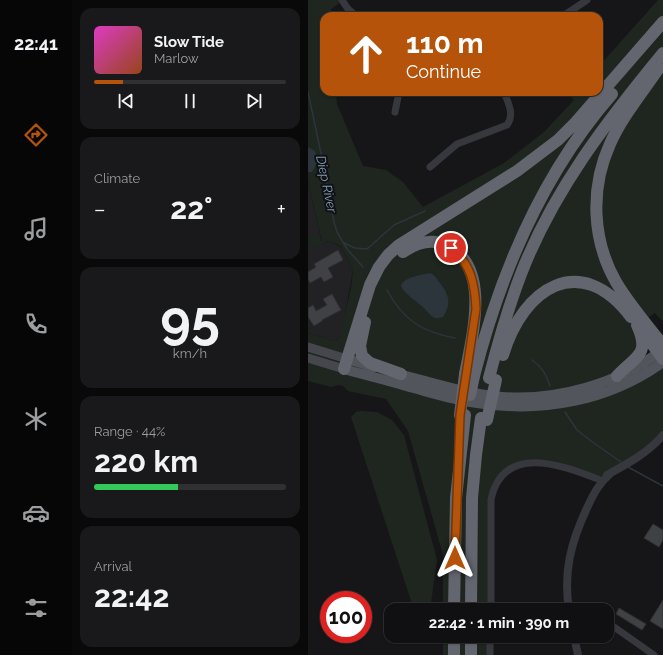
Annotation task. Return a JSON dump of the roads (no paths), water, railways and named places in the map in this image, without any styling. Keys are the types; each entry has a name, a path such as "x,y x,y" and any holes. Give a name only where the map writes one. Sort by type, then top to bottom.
{"highway":[{"path":"603,91 663,22"},
{"path":"469,375 498,294 523,233 543,195 568,152 604,103 663,30"},
{"path":"471,603 472,536 476,515 484,419 499,341 522,273 558,198 595,139 663,53"},
{"path":"662,354 616,282 601,246 597,228 596,210 597,187 603,163 610,144 621,124 663,63"},
{"path":"348,365 370,285 374,275 388,255 399,245 517,171 558,140 599,96"},
{"path":"348,365 381,279 395,259 404,251 418,243 433,242 444,244 457,252 466,262 470,272 474,285 476,309 463,415 459,466 455,528 454,603"},
{"path":"492,379 506,343 518,320 536,299 561,283 578,281 596,286 610,294 624,307 637,325 662,354"},
{"path":"365,322 360,348 362,356 370,363 401,374"},
{"path":"617,376 623,369 636,360 641,350 642,338 637,325"},
{"path":"454,643 454,655"},
{"path":"471,643 471,655"}],"main road":[{"path":"308,347 348,365 431,393 476,403 527,407 566,403 605,392 638,378 662,354"},
{"path":"308,358 401,374 478,393 502,397 526,397 549,395 588,388 617,376 662,354"}],"street":[{"path":"342,0 352,12"},
{"path":"569,12 587,0"},
{"path":"395,112 398,96"},
{"path":"430,167 457,144 507,125 510,120 511,113 505,96"},
{"path":"569,603 567,579 570,553 578,528 594,494 597,481 638,457 663,435"},
{"path":"490,603 491,499 498,481 511,469 535,462 548,463 597,481"},
{"path":"614,627 654,655"},
{"path":"490,643 490,655"},
{"path":"575,643 578,655"}],"waterway":[{"name":"Diep River","path":"308,92 337,232 347,249 363,267"},
{"path":"344,243 355,248 367,249 394,225 425,211"},
{"name":"Diep River","path":"387,290 400,309 415,323 433,332 455,338"},
{"name":"Diep River","path":"532,360 543,371 550,386"},
{"name":"Diep River","path":"565,412 577,430 621,462"},
{"name":"Diep River","path":"628,467 663,486"}]}
